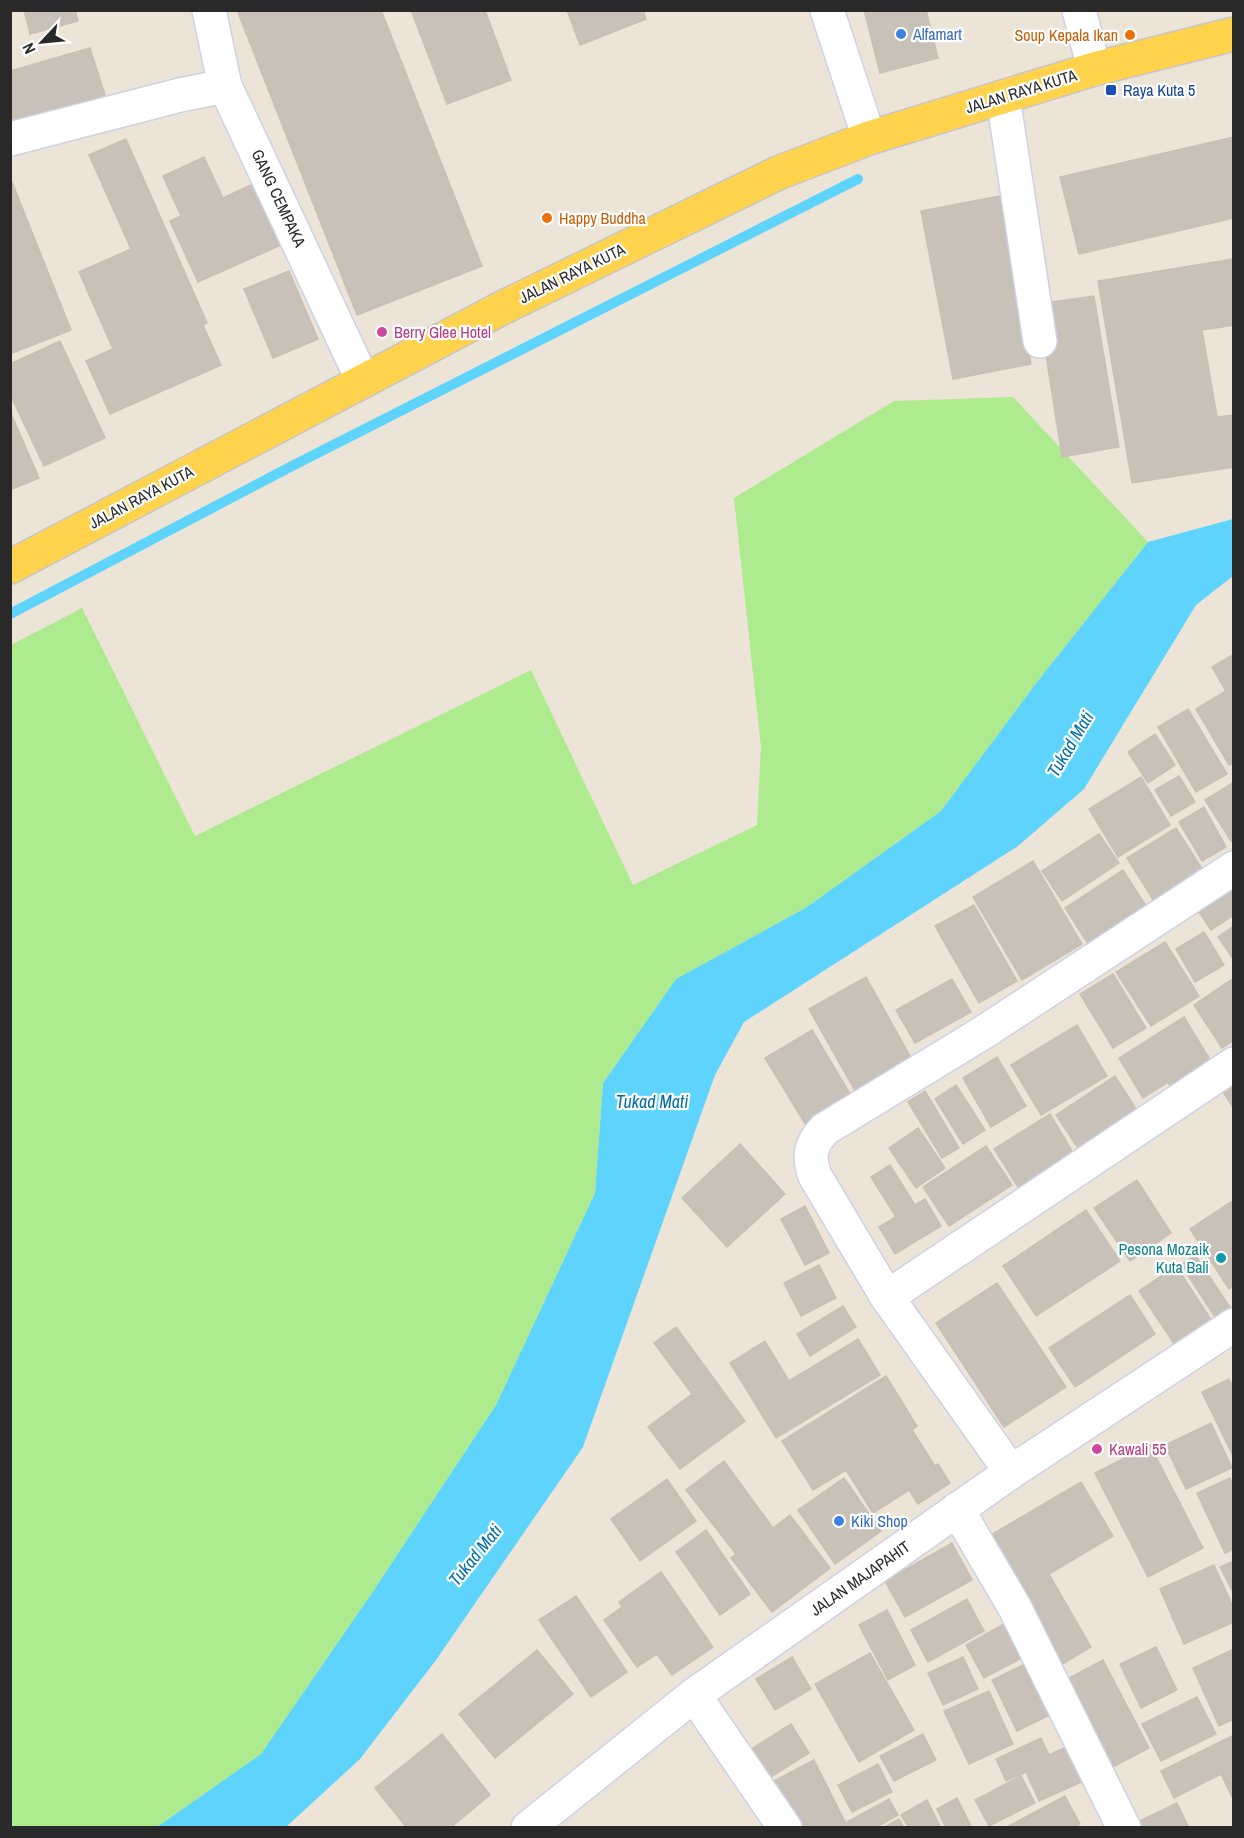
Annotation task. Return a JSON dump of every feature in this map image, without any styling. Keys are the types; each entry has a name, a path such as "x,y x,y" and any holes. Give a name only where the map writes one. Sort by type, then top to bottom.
{"main road":[{"name":"JALAN RAYA KUTA","path":"10,567 501,308 778,173 869,138 1094,69 1233,34"}],"street":[{"name":"GANG CEMPAKA","path":"209,10 225,86 363,381"},
{"path":"827,10 869,138"},
{"path":"1079,10 1094,69"},
{"path":"10,139 180,95 225,86"},
{"path":"1003,97 1040,341"},
{"path":"1011,1472 887,1297 815,1176 810,1151 816,1138 825,1129 984,1032 1233,868"},
{"path":"887,1297 1233,1064"},
{"name":"JALAN MAJAPAHIT","path":"534,1826 694,1695 957,1509 1233,1325"},
{"path":"957,1509 1015,1608 1124,1827"},
{"path":"694,1695 785,1827"}],"green space":[{"path":"1013,397 1148,542 1037,682 941,811 807,907 676,979 603,1083 595,1193 496,1405 374,1590 261,1754 157,1827 11,1828 11,645 82,608 195,836 531,670 633,885 757,825 761,747 734,498 894,401"}],"water":[{"name":"Tukad Mati","path":"1233,519 1233,576 1196,605 1084,789 1018,846 744,1022 715,1075 583,1447 436,1660 360,1759 286,1827 157,1827 261,1754 374,1590 496,1405 595,1193 603,1083 676,979 807,907 941,811 1037,682 1148,542"}],"building":[{"path":"24,10 75,10 78,21 30,34"},
{"path":"237,10 381,10 482,266 357,315"},
{"path":"411,10 485,10 511,80 447,104"},
{"path":"567,10 643,10 646,19 580,45"},
{"name":"Alfamart","path":"864,10 926,10 938,58 880,73"},
{"path":"90,48 105,95 10,123 10,71"},
{"path":"1234,137 1234,218 1079,254 1060,177"},
{"path":"126,139 207,323 203,325 221,365 110,414 86,361 113,349 79,272 131,249 89,155"},
{"path":"204,157 223,198 253,184 281,245 198,282 170,221 181,216 163,176"},
{"path":"10,177 71,330 10,354"},
{"path":"1000,196 1031,364 953,379 921,211"},
{"path":"1234,259 1234,325 1202,330 1217,417 1234,415 1234,467 1132,483 1098,281"},
{"path":"289,271 318,339 273,358 244,289"},
{"path":"1094,296 1119,447 1062,457 1038,304"},
{"path":"60,341 105,438 44,466 10,394 10,364"},
{"path":"10,411 39,478 10,490"},
{"path":"1234,654 1234,763 1229,765 1196,709 1226,691 1212,667"},
{"path":"1188,709 1227,774 1196,792 1158,727"},
{"path":"1155,734 1175,765 1148,783 1128,752"},
{"path":"1179,776 1195,802 1171,816 1155,790"},
{"path":"1141,777 1170,825 1118,857 1089,809"},
{"path":"1234,782 1234,840 1231,841 1205,800"},
{"path":"1204,807 1226,847 1202,861 1179,822"},
{"path":"1176,828 1206,875 1157,906 1127,858"},
{"path":"1099,834 1119,863 1062,901 1042,871"},
{"path":"1033,861 1082,944 1022,980 973,897"},
{"path":"1123,870 1150,912 1092,950 1065,908"},
{"path":"1234,880 1234,915 1211,930 1195,906"},
{"path":"974,905 1017,981 979,1003 935,926"},
{"path":"1234,926 1234,960 1218,937"},
{"path":"1204,932 1224,965 1195,982 1176,949"},
{"path":"1165,942 1199,996 1151,1026 1116,972"},
{"path":"1113,974 1146,1028 1113,1048 1080,994"},
{"path":"866,977 915,1065 858,1096 809,1009"},
{"path":"1234,978 1234,1040 1222,1048 1194,1005"},
{"path":"952,979 971,1012 915,1043 896,1010"},
{"path":"1184,1017 1212,1063 1171,1088 1168,1082 1143,1098 1119,1058"},
{"path":"1077,1025 1107,1076 1041,1115 1011,1065"},
{"path":"812,1030 853,1099 807,1127 765,1058"},
{"path":"997,1057 1026,1106 991,1127 963,1078"},
{"path":"1234,1072 1234,1109 1217,1083"},
{"path":"1115,1076 1140,1115 1082,1154 1056,1115"},
{"path":"956,1085 985,1130 963,1144 935,1099"},
{"path":"925,1091 959,1148 942,1158 908,1102"},
{"path":"1050,1114 1075,1156 1020,1190 994,1149"},
{"path":"918,1128 945,1168 916,1188 889,1148"},
{"path":"740,1144 785,1194 727,1247 682,1198"},
{"path":"986,1146 1012,1185 949,1226 923,1187"},
{"path":"890,1165 915,1205 925,1199 941,1226 895,1254 879,1227 896,1217 871,1177"},
{"path":"1137,1180 1171,1233 1130,1261 1094,1208"},
{"name":"Pesona Mozaik Kuta Bali","path":"1234,1200 1234,1286 1229,1289 1190,1229"},
{"path":"805,1206 829,1253 805,1265 781,1219"},
{"path":"1086,1210 1120,1261 1036,1316 1003,1266"},
{"path":"1195,1255 1230,1307 1215,1317 1181,1265"},
{"path":"819,1265 836,1298 801,1316 784,1283"},
{"path":"1176,1266 1212,1321 1175,1345 1139,1291"},
{"path":"997,1283 1066,1387 1004,1427 936,1323"},
{"path":"1130,1295 1155,1334 1075,1387 1049,1348"},
{"path":"843,1306 856,1327 810,1356 797,1334"},
{"path":"676,1327 745,1421 680,1469 648,1427 692,1394 654,1343"},
{"path":"858,1339 880,1375 776,1438 730,1363 765,1341 789,1381"},
{"path":"886,1376 917,1426 912,1430 935,1466 938,1464 950,1483 918,1504 909,1490 873,1513 846,1470 813,1490 782,1441"},
{"path":"1229,1379 1234,1388 1232,1454 1202,1392"},
{"path":"1211,1423 1232,1468 1186,1489 1165,1445"},
{"path":"1150,1445 1203,1548 1148,1577 1095,1473"},
{"path":"724,1461 773,1528 790,1515 830,1568 772,1612 731,1558 736,1554 686,1490"},
{"name":"Kiki Shop","path":"844,1478 881,1531 835,1564 798,1510"},
{"path":"1230,1478 1234,1487 1234,1549 1225,1553 1197,1493"},
{"path":"667,1479 696,1521 640,1561 611,1519"},
{"path":"1081,1482 1113,1536 1049,1574 1091,1647 1059,1666 984,1539"},
{"path":"706,1530 750,1594 720,1615 676,1552"},
{"path":"952,1543 972,1580 905,1617 885,1581"},
{"path":"1234,1561 1234,1594 1220,1567"},
{"path":"1214,1565 1234,1609 1234,1622 1184,1644 1160,1589"},
{"path":"661,1572 713,1647 672,1675 657,1654 637,1667 604,1620 622,1607 619,1602"},
{"path":"576,1596 627,1672 591,1697 539,1620"},
{"path":"967,1599 984,1631 928,1662 911,1630"},
{"path":"887,1610 915,1665 888,1680 859,1625"},
{"path":"1013,1619 1031,1653 984,1678 966,1645"},
{"path":"1156,1647 1177,1690 1141,1708 1120,1664"},
{"path":"1234,1649 1234,1719 1219,1726 1193,1668"},
{"path":"537,1650 573,1694 495,1758 459,1714"},
{"path":"870,1653 914,1730 859,1762 815,1684"},
{"path":"792,1657 811,1689 775,1710 756,1679"},
{"path":"963,1657 978,1689 943,1705 928,1673"},
{"path":"1103,1660 1149,1748 1105,1771 1058,1684"},
{"path":"1027,1663 1052,1714 1017,1731 992,1680"},
{"path":"989,1691 1013,1744 969,1764 944,1711"},
{"path":"1197,1697 1216,1734 1161,1761 1142,1724"},
{"path":"791,1724 809,1753 763,1782 745,1753"},
{"path":"442,1734 490,1795 450,1828 407,1828 375,1788"},
{"path":"923,1734 936,1760 894,1781 880,1756"},
{"path":"1234,1735 1234,1801 1221,1774 1174,1798 1161,1771"},
{"path":"1041,1738 1049,1755 1075,1743 1090,1778 1039,1801 1026,1772 1006,1781 996,1759"},
{"path":"814,1760 848,1828 790,1828 768,1784"},
{"path":"878,1764 892,1792 852,1812 838,1785"},
{"path":"1021,1776 1035,1803 989,1826 975,1800"},
{"path":"1065,1796 1080,1824 1073,1828 1005,1828"},
{"path":"957,1798 971,1826 946,1828 937,1809"},
{"path":"889,1799 898,1815 875,1828 850,1828 847,1822"},
{"path":"927,1800 941,1828 909,1828 901,1815"},
{"path":"1177,1803 1189,1828 1129,1828 1129,1826"},
{"path":"899,1819 904,1828 883,1828"}],"waterway":[{"path":"10,614 292,466 858,179"}],"place":[{"name":"Alfamart","path":"901,34"},
{"name":"Soup Kepala Ikan","path":"1130,35"},
{"name":"Raya Kuta 5","path":"1111,90"},
{"name":"Happy Buddha","path":"547,218"},
{"name":"Berry Glee Hotel","path":"382,332"},
{"name":"Pesona Mozaik Kuta Bali","path":"1221,1258"},
{"name":"Kawali 55","path":"1097,1449"},
{"name":"Kiki Shop","path":"839,1521"}]}
